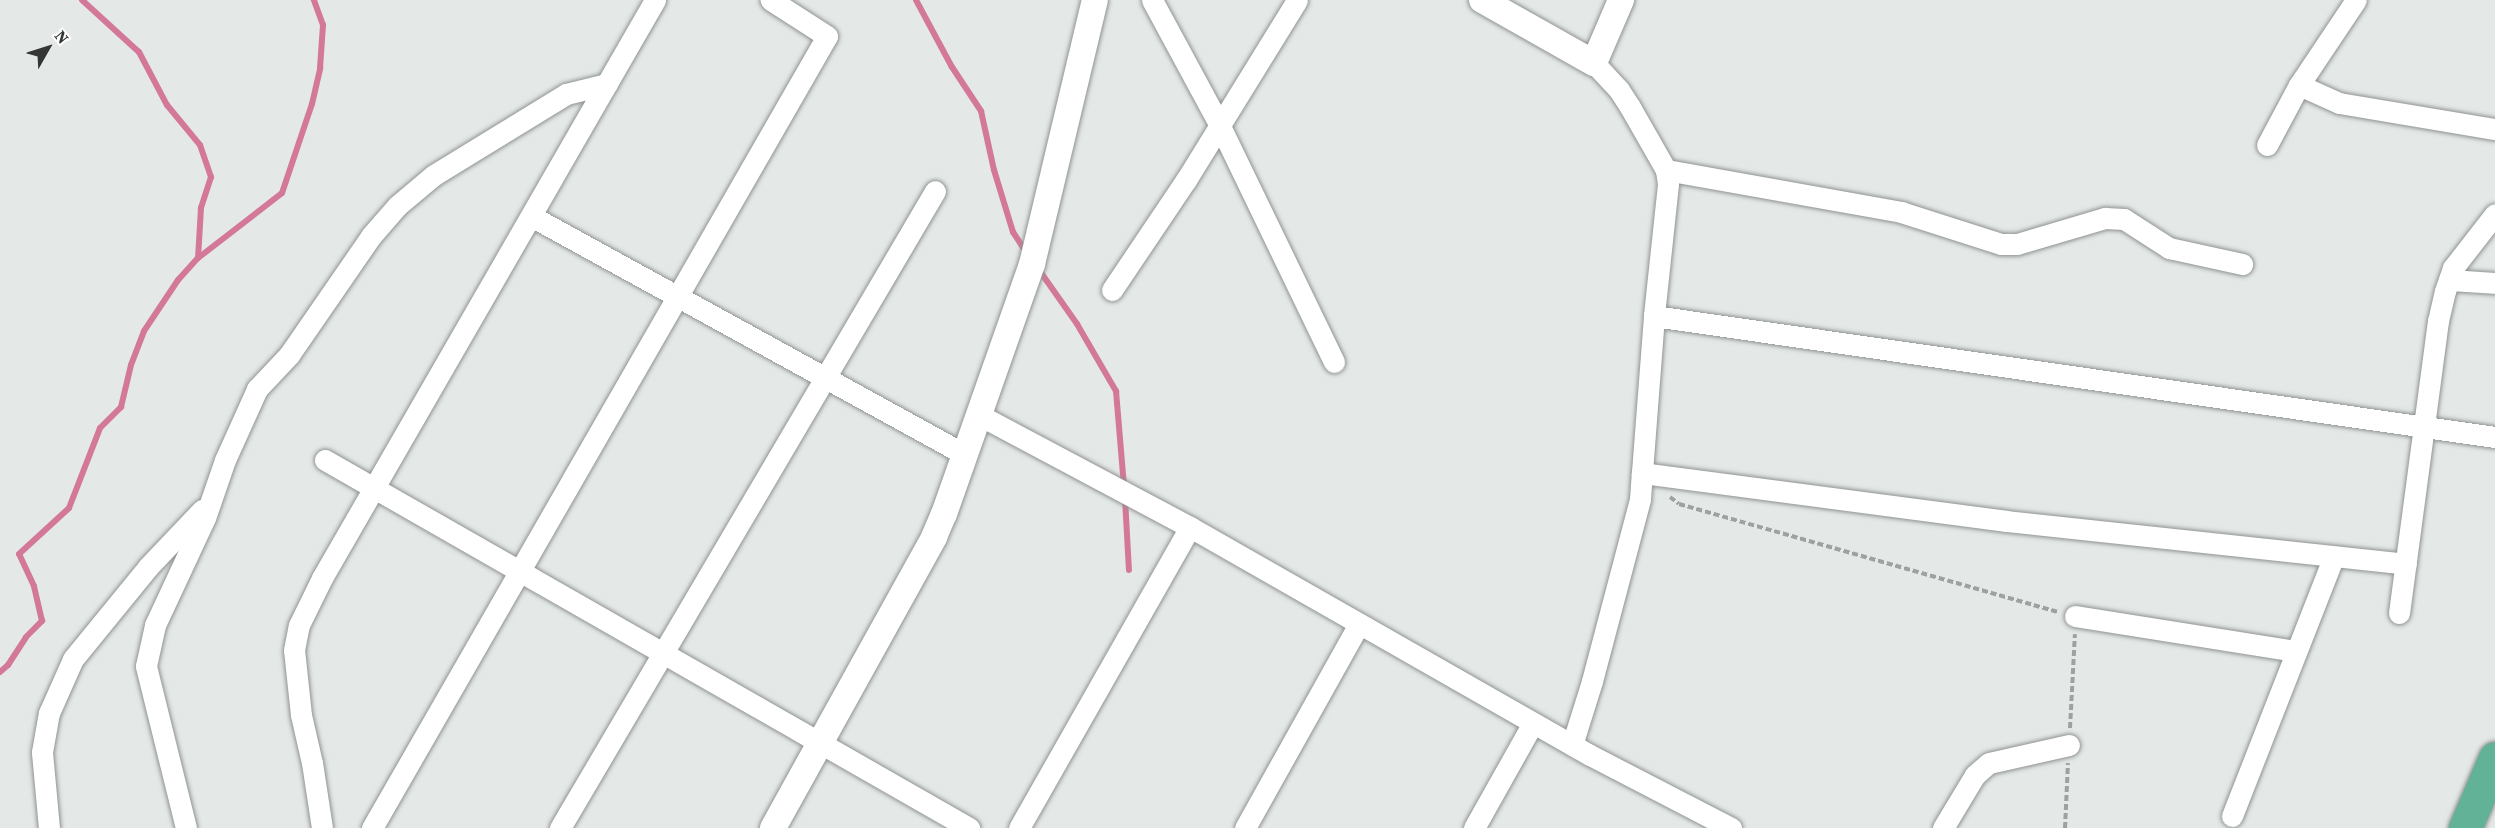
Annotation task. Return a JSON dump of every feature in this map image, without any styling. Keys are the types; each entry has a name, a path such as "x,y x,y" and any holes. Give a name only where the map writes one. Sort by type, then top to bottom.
{"highway":[{"path":"2466,828 2495,758"}],"street":[{"path":"322,828 312,763 301,715 294,650 299,625 322,578 655,0"},
{"path":"372,828 827,36 771,0"},
{"path":"772,828 934,537 1032,264 1095,0"},
{"path":"1152,0 1220,126 1334,362"},
{"path":"1112,290 1220,126 1297,0"},
{"path":"1482,0 1594,63 1619,90 1666,170 1668,184 1654,316 1640,500 1592,681 1572,745"},
{"path":"1594,63 1621,0"},
{"path":"2266,145 2299,85 2356,0"},
{"path":"186,828 146,666 155,625 256,389 289,355 371,236 398,206 434,175 566,94 606,84"},
{"path":"2299,85 2339,103 2495,129"},
{"path":"1666,170 1901,212 2001,244 2017,244 2105,218 2124,219 2169,248 2242,264"},
{"path":"560,828 935,191"},
{"path":"2399,613 2438,321 2453,268 2495,214"},
{"path":"531,216 965,455"},
{"path":"2449,280 2495,283"},
{"path":"1654,316 2495,437"},
{"path":"979,415 1190,527 1572,745 1700,821 1731,828"},
{"path":"324,460 969,828"},
{"path":"1642,473 2006,521 2406,564"},
{"path":"49,828 42,752 50,713 73,659 148,567 210,501"},
{"path":"1019,828 1190,527"},
{"path":"2232,816 2334,556"},
{"path":"2075,616 2295,651"},
{"path":"1245,828 1359,624"},
{"path":"1473,828 1533,723"},
{"path":"1943,828 1975,775 1989,763 2069,746"}],"path":[{"path":"1642,473 1679,504 2075,616 2065,828"}],"waterway":[{"path":"82,0 139,52 167,105 200,145 211,177 201,208 198,258"},
{"path":"0,672 8,665 26,637 42,621 34,586 19,554 69,508 100,428 121,407 131,365 144,331 178,280 198,258 282,193 312,104 320,68 323,25 314,0"},
{"path":"916,0 952,67 981,111 994,170 1013,232 1026,252"},
{"path":"1037,267 1077,324 1116,391 1124,486"},
{"path":"1125,499 1129,570"}]}
